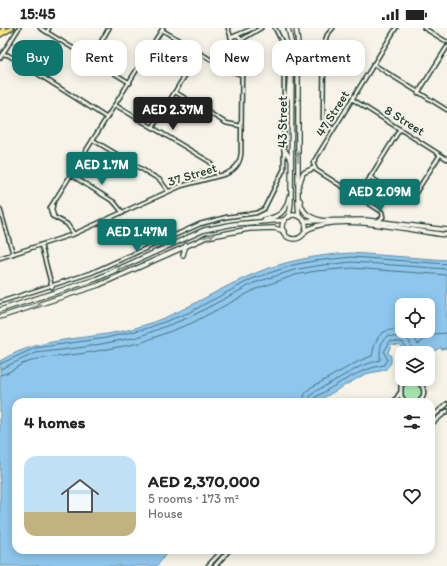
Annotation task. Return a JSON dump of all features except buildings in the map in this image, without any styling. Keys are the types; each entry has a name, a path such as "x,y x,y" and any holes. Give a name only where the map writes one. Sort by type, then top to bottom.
{"main road":[{"path":"0,34 4,28"},
{"path":"0,34 12,28"},
{"name":"43 Street","path":"288,28 292,40"},
{"name":"43 Street","path":"296,28 298,44 298,189 300,216"},
{"path":"284,107 288,98 290,76"},
{"name":"43 Street","path":"289,217 291,210 292,76"},
{"path":"284,149 291,161"},
{"path":"314,168 303,173 298,189 301,207 305,213 313,218 325,221"},
{"path":"256,222 275,218 282,214 287,207 291,188"},
{"path":"0,310 96,279 212,228 234,224 277,222 285,220 289,217 300,216 304,221 305,232"},
{"path":"285,220 283,224 284,231 287,236 294,239 302,236 305,232 319,225 355,223 447,231"},
{"path":"304,221 378,221 447,231"},
{"path":"0,317 99,285 186,245 207,237 235,230 277,228 284,231"},
{"path":"160,242 175,243"},
{"path":"183,255 186,245"}],"street":[{"path":"0,58 19,28"},
{"path":"40,28 71,47"},
{"path":"47,32 49,28"},
{"path":"102,40 109,28"},
{"path":"231,39 236,35 254,28"},
{"path":"242,40 261,28"},
{"path":"0,302 53,286 113,264 200,224 227,217 254,214 262,210 267,204 282,173 284,149 284,46 275,28"},
{"path":"333,28 326,38 324,45 323,116 325,123 333,129"},
{"name":"47 Street","path":"314,168 313,161 396,28"},
{"path":"425,28 447,42"},
{"path":"73,234 67,224 52,216 49,211 54,201 163,29 180,40"},
{"path":"228,29 236,35 239,40"},
{"name":"37 Street","path":"228,29 231,39"},
{"path":"418,92 447,47"},
{"path":"6,49 8,55"},
{"path":"2,54 8,55 107,118"},
{"path":"373,64 447,110"},
{"path":"119,76 130,83"},
{"path":"153,127 185,76"},
{"name":"37 Street","path":"0,258 73,234 122,214 167,192 233,170 240,161 242,76"},
{"path":"175,92 226,123 241,126"},
{"name":"8 Street","path":"352,99 447,158"},
{"path":"115,104 210,162 216,170 217,176"},
{"path":"358,197 400,129"},
{"path":"93,140 160,180 167,192"},
{"path":"370,177 405,199 411,200 440,154"},
{"path":"314,168 382,212 383,217 378,221"},
{"path":"71,175 114,202 122,214"},
{"path":"0,209 14,253"},
{"path":"40,246 53,286"},
{"path":"397,398 404,383 410,380 417,381 422,384 424,392 423,398"},
{"path":"400,393 403,398"},
{"path":"435,414 447,404"},
{"path":"435,421 447,411"},
{"path":"208,566 219,554"},
{"path":"214,566 225,554"}],"green space":[{"path":"404,386 420,386 422,392 420,398 404,398 402,392"}],"water":[{"path":"351,253 447,260 447,348 441,349 441,347 435,351 435,346 401,346 391,344 388,353 391,356 391,363 385,370 365,374 323,398 12,398 12,554 166,554 157,566 0,566 0,361 32,347 118,332 151,323 251,275 288,262 313,257"}]}
